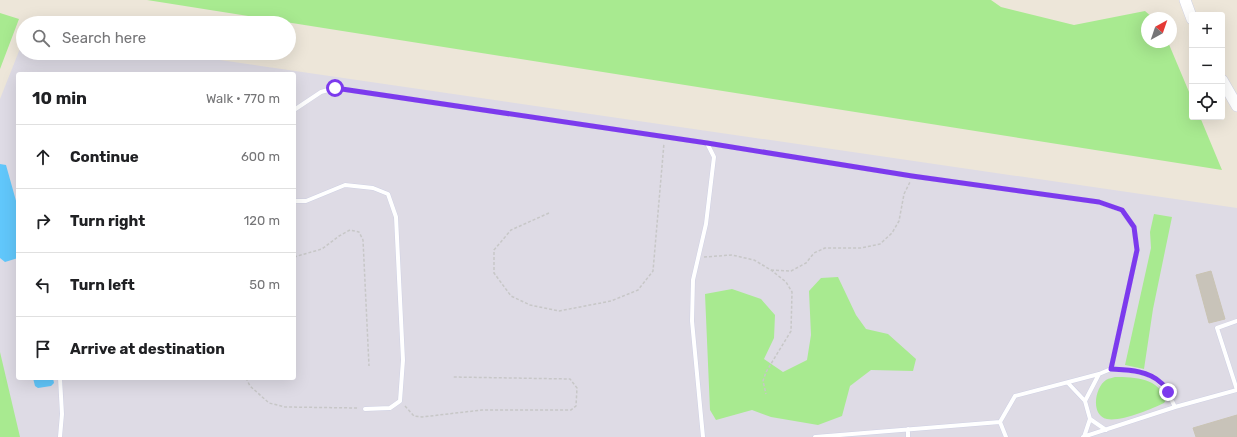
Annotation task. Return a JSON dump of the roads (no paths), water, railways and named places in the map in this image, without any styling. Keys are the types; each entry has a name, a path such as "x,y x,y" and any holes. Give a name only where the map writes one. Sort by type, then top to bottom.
{"main road":[{"path":"1185,0 1189,12"},
{"path":"1224,84 1237,106"}],"lane":[{"path":"296,109 321,92 335,88 707,143 912,176 1099,202 1122,210 1134,227 1137,250 1111,369"},
{"path":"703,437 692,321 693,280 706,224 714,157 707,143"},
{"path":"296,201 306,201 345,185 373,188 388,194 396,217 403,360 400,401 390,408 365,408"},
{"path":"1083,437 1175,407 1237,390 1217,328 1237,321"},
{"path":"1000,422 1015,396 1068,383 1111,369 1132,371 1149,375 1160,382 1168,392 1175,407"},
{"path":"1085,401 1099,374"},
{"path":"60,380 62,414 60,437"},
{"path":"1068,383 1085,401 1090,419 1083,437"},
{"path":"1090,419 1106,430"},
{"path":"815,437 1000,422"},
{"path":"1000,422 1006,437"},
{"path":"908,429 908,437"}],"water":[{"path":"0,164 6,165 16,201 16,259 5,262 0,258"},
{"path":"34,380 53,380 54,383 51,386 38,388 35,386"}]}
